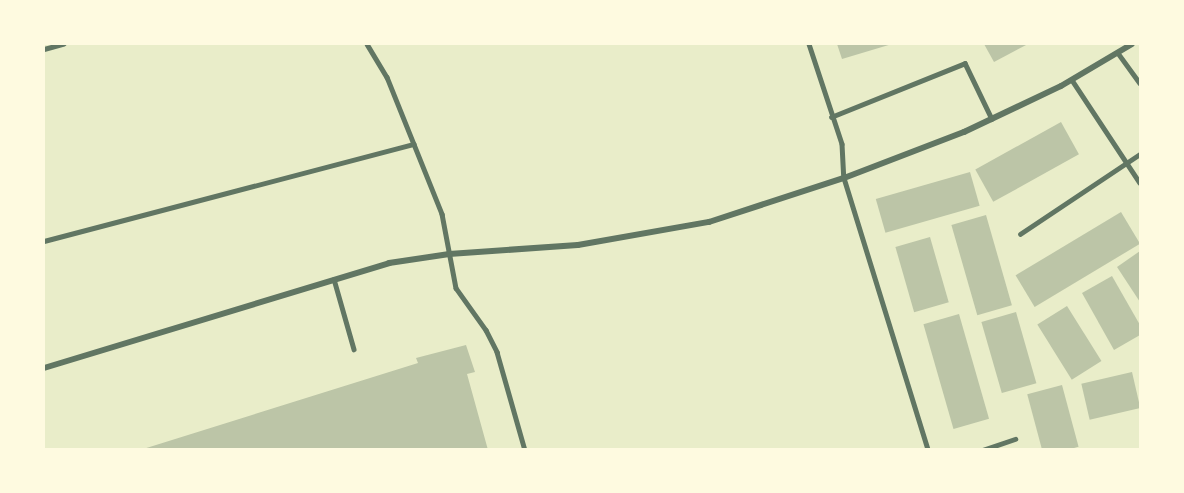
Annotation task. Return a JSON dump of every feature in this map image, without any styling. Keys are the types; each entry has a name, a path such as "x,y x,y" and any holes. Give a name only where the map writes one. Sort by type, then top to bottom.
{"street":[{"path":"44,368 389,263 449,254 578,245 709,222 844,178 992,119 1072,80 1132,44"}],"lane":[{"path":"44,49 63,44"},
{"path":"367,44 387,77 442,214 456,288 486,330 497,352 525,450"},
{"path":"809,44 831,117 842,144 844,178 928,450"},
{"path":"1118,53 1140,83"},
{"path":"831,117 966,63 992,119"},
{"path":"1072,80 1140,183"},
{"path":"44,241 413,144"},
{"path":"1020,234 1140,154"},
{"path":"334,279 354,349"},
{"path":"983,450 1015,439"}],"building":[{"path":"837,44 892,44 842,59"},
{"path":"984,44 1028,44 994,62"},
{"path":"1061,122 1079,154 993,202 975,170"},
{"path":"970,172 980,206 885,233 876,199"},
{"path":"1121,212 1140,244 1035,307 1016,275"},
{"path":"986,215 1012,305 977,315 951,225"},
{"path":"930,237 949,302 914,312 895,247"},
{"path":"1140,251 1140,302 1117,267"},
{"path":"1112,276 1140,325 1140,335 1114,350 1082,293"},
{"path":"1067,306 1101,361 1072,380 1037,325"},
{"path":"1016,312 1036,383 1002,393 981,322"},
{"path":"959,314 989,419 953,429 923,324"},
{"path":"466,345 475,372 467,374 488,450 140,450 418,363 416,358"},
{"path":"1132,372 1140,408 1090,420 1081,384"},
{"path":"1062,385 1079,447 1067,450 1042,450 1027,394"}]}
